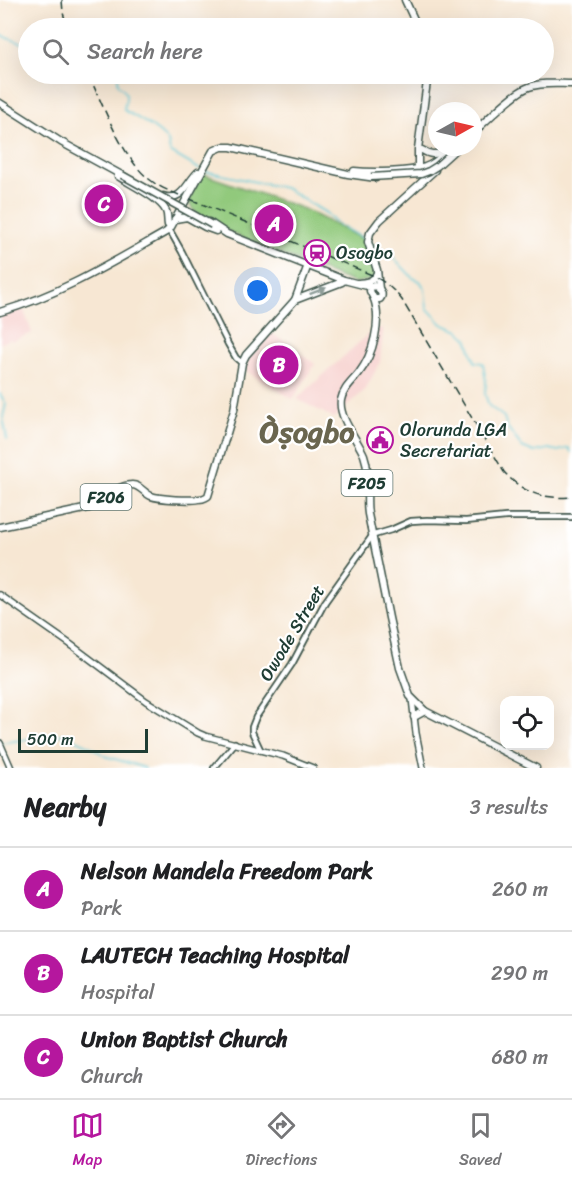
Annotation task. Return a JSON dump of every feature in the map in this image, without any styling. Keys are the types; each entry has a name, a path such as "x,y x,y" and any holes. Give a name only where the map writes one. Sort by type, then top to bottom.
{"main road":[{"path":"406,0 415,18"},
{"path":"554,82 572,83"},
{"path":"375,292 377,270 368,241 379,221 415,188 422,150 428,84"},
{"path":"415,188 413,179 418,170 428,84"},
{"path":"482,124 513,95 527,85 535,84"},
{"path":"1,106 53,140 211,227 375,292"},
{"path":"1,106 121,177 167,198 179,196 189,181 200,171"},
{"path":"0,310 33,298 105,263 169,227 189,196 210,150 221,144 231,144 348,174 421,174 429,171 445,156"},
{"path":"422,150 428,154"},
{"path":"418,170 443,156"},
{"path":"371,174 377,178 418,170 435,170 447,156"},
{"path":"169,227 200,171"},
{"path":"121,177 125,182 154,198 164,207 169,227"},
{"path":"189,196 191,211 211,227"},
{"path":"175,219 187,218 205,227 211,227"},
{"path":"308,266 342,282 375,292"},
{"name":"F206","path":"0,527 88,508 118,489 130,485 136,485 151,496 161,498 195,500 206,497 209,494 230,424 242,363 249,350 295,300 308,266"},
{"path":"355,284 374,279 377,270"},
{"name":"F206","path":"295,300 342,282"},
{"name":"F205","path":"373,536 369,503 368,458 346,417 343,406 348,390 368,363 378,331 375,292"},
{"name":"F205","path":"375,292 378,312 376,331 365,362 358,375 347,387 341,398 341,405 347,424 366,463 368,479 366,504 389,618 402,667 412,699 424,711 510,754"},
{"path":"0,595 24,610 157,708 198,733 283,756 313,768"},
{"name":"F205","path":"406,680 415,699 422,706 537,768"},
{"path":"412,699 423,768"},
{"path":"414,717 424,711"},
{"path":"1,744 11,768"}],"street":[{"path":"169,227 228,344 236,358 242,363"},
{"path":"373,536 411,521 427,519 466,521 506,517 572,518"},
{"name":"Owode Street","path":"260,749 252,732 256,717 292,664 325,602 373,536"},
{"path":"214,768 235,743"}],"shaded area":[{"path":"21,307 32,333 0,344 0,313"},
{"path":"375,328 383,329 380,362 365,390 334,418 297,399"},
{"path":"269,331 315,364 293,399 244,370 247,357"}],"green space":[{"path":"203,174 304,209 365,240 378,274 375,279 355,283 266,248 216,225 199,215 191,207 190,198"}],"waterway":[{"path":"0,35 18,42"},
{"path":"118,84 126,94 124,110 161,133 168,142 170,152 199,169"},
{"path":"204,171 285,188 326,213 338,225 367,240"},
{"path":"371,243 393,257 413,278 420,281 425,289 427,308 442,324 459,331 467,338 475,362 483,363 485,394 489,406 504,417 507,427 522,447 534,452 569,448 571,452"},
{"path":"0,394 6,404 3,417 7,439"},
{"path":"1,743 28,739 39,740 63,734 90,746 105,756 145,768"}],"railway":[{"path":"62,0 65,18"},
{"path":"93,84 115,132 132,161 153,182 179,195"},
{"path":"190,199 372,275 392,289 402,300 504,472 519,485 535,494 572,497"}],"place":[{"name":"Union Baptist Church","path":"104,204"},
{"name":"Nelson Mandela Freedom Park","path":"274,224"},
{"name":"Osogbo","path":"317,253"},
{"name":"LAUTECH Teaching Hospital","path":"279,365"},
{"name":"Olorunda LGA Secretariat","path":"380,440"}],"district":[{"name":"Òṣogbo","path":"307,432"}]}
